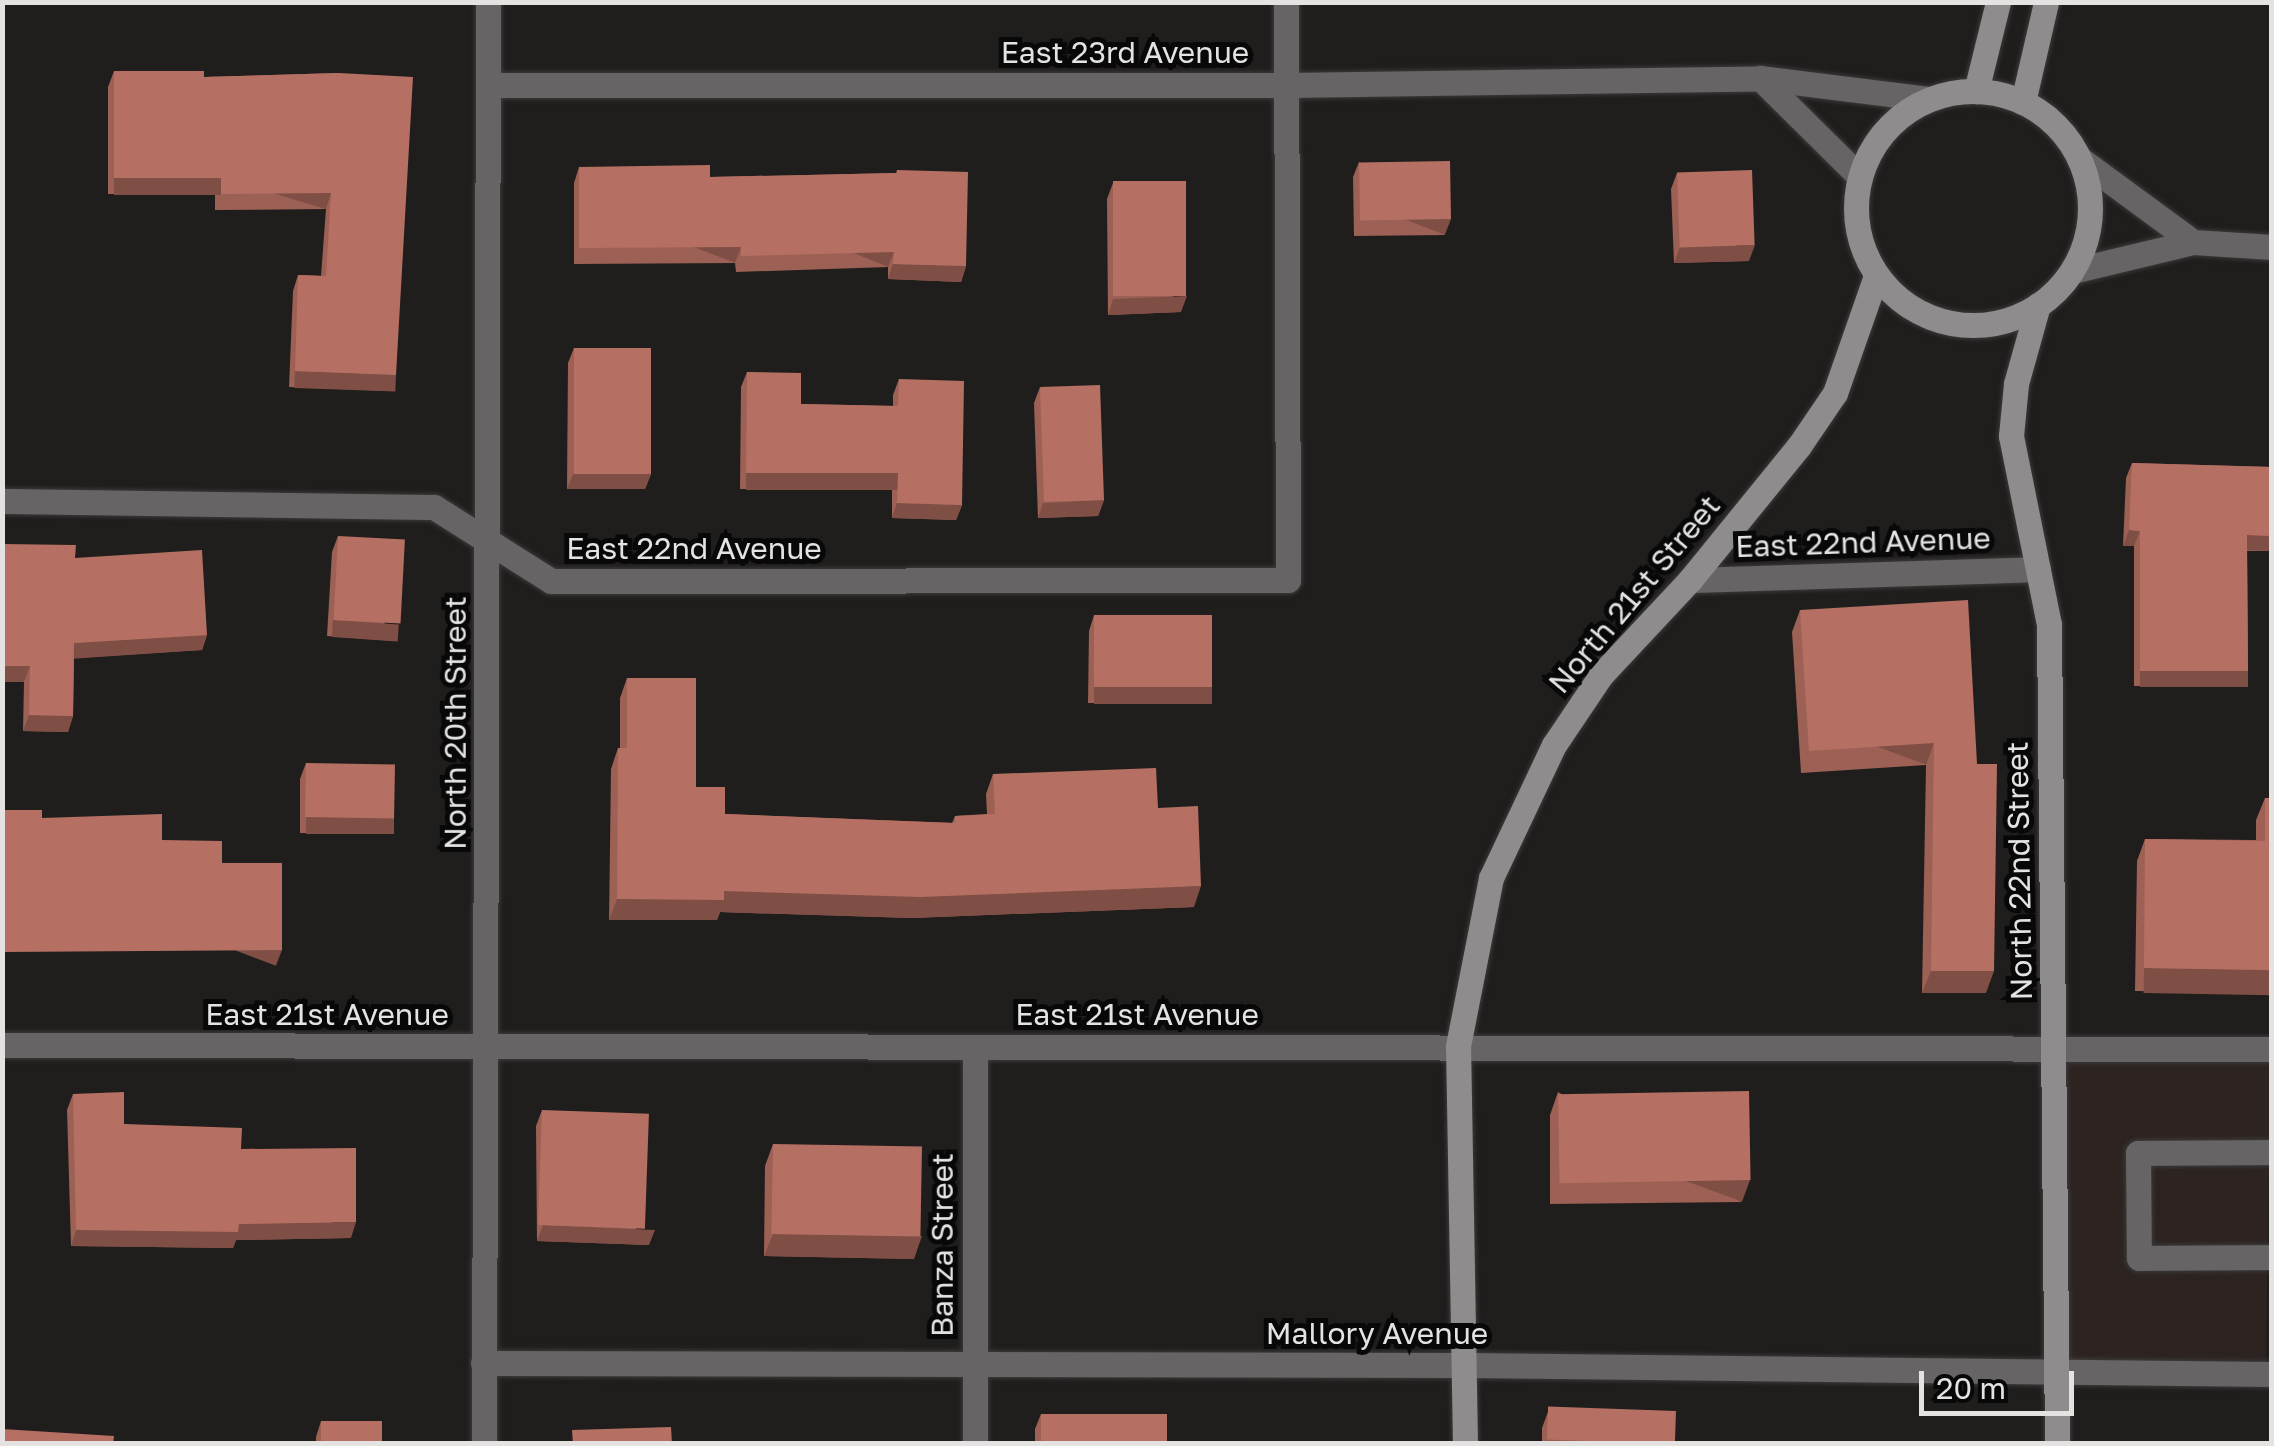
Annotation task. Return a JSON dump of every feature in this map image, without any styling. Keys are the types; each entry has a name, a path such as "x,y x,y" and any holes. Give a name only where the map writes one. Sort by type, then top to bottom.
{"main road":[{"path":"1976,91 1998,2"},
{"path":"2023,102 2046,2"},
{"path":"1976,91 2023,102 2066,136 2080,160 2090,197 2088,236 2072,271 2038,305 2002,322 1960,324 1922,314 1875,280 1858,236 1855,206 1859,176 1874,144 1898,118 1928,100 1976,91"},
{"name":"North 21st Street","path":"1465,1444 1458,1046 1491,878 1554,745 1601,675 1690,580 1799,446 1835,392 1875,280"},
{"name":"North 22nd Street","path":"2038,305 2016,384 2011,436 2049,624 2057,1444"}],"street":[{"name":"North 20th Street","path":"484,1444 488,2"},
{"path":"1286,2 1286,85"},
{"name":"East 23rd Avenue","path":"490,85 1286,85 1760,78 1928,100"},
{"path":"1760,78 1859,176"},
{"name":"East 22nd Avenue","path":"2,502 434,506 552,581 1288,580 1286,85"},
{"path":"2080,160 2193,242"},
{"path":"2072,271 2193,242 2272,247"},
{"name":"East 22nd Avenue","path":"1690,580 2038,569"},
{"name":"East 21st Avenue","path":"2,1044 2272,1049"},
{"name":"Banza Street","path":"975,1047 975,1444"},
{"path":"2272,1152 2138,1153 2139,1258 2272,1258"},
{"name":"Mallory Avenue","path":"483,1364 974,1362 2272,1374"}],"shaded area":[{"path":"2059,1046 2271,1050 2265,1367 2053,1363"}],"building":[{"path":"114,71 204,71 204,77 339,73 413,77 396,375 295,371 298,275 326,276 331,193 221,194 221,178 114,178"},
{"path":"1450,161 1451,219 1360,221 1359,163"},
{"path":"710,165 710,177 897,170 968,172 966,266 893,264 894,252 741,256 741,247 579,248 579,167"},
{"path":"1752,170 1755,245 1680,248 1677,173"},
{"path":"1113,181 1186,181 1186,296 1113,296"},
{"path":"574,348 651,348 651,474 574,474"},
{"path":"747,372 801,373 801,404 898,406 899,379 964,381 962,505 897,503 898,473 746,473"},
{"path":"1100,385 1104,500 1044,502 1040,387"},
{"path":"2132,463 2272,467 2272,536 2247,535 2248,671 2140,671 2140,531 2129,530"},
{"path":"338,536 405,540 401,623 334,620"},
{"path":"2,544 76,545 75,558 202,550 207,635 74,643 73,716 29,715 30,666 2,666"},
{"path":"1968,600 1977,764 1997,764 1994,971 1931,971 1934,743 1809,751 1800,610"},
{"path":"1094,615 1212,615 1212,687 1094,687"},
{"path":"627,678 696,678 696,787 725,787 725,814 955,823 955,816 995,814 993,774 1156,768 1158,808 1198,806 1201,886 920,897 724,891 724,900 617,899 618,748 627,748"},
{"path":"306,763 395,765 394,819 305,817"},
{"path":"2265,798 2272,798 2272,970 2144,968 2145,839 2265,841"},
{"path":"2,810 42,810 42,818 162,814 162,840 222,841 222,863 282,863 282,950 2,952"},
{"path":"1749,1091 1751,1180 1560,1183 1558,1094"},
{"path":"124,1092 124,1124 242,1128 241,1149 356,1148 356,1222 239,1224 238,1232 76,1230 73,1094"},
{"path":"542,1110 649,1114 645,1229 538,1225"},
{"path":"773,1144 922,1147 920,1237 771,1234"},
{"path":"1548,1407 1676,1411 1675,1444 1547,1440"},
{"path":"1041,1414 1167,1414 1167,1444 1041,1444"},
{"path":"321,1421 382,1421 382,1444 321,1444"},
{"path":"671,1427 672,1444 573,1444 572,1430"},
{"path":"2,1429 114,1436 113,1444 2,1444"}]}
